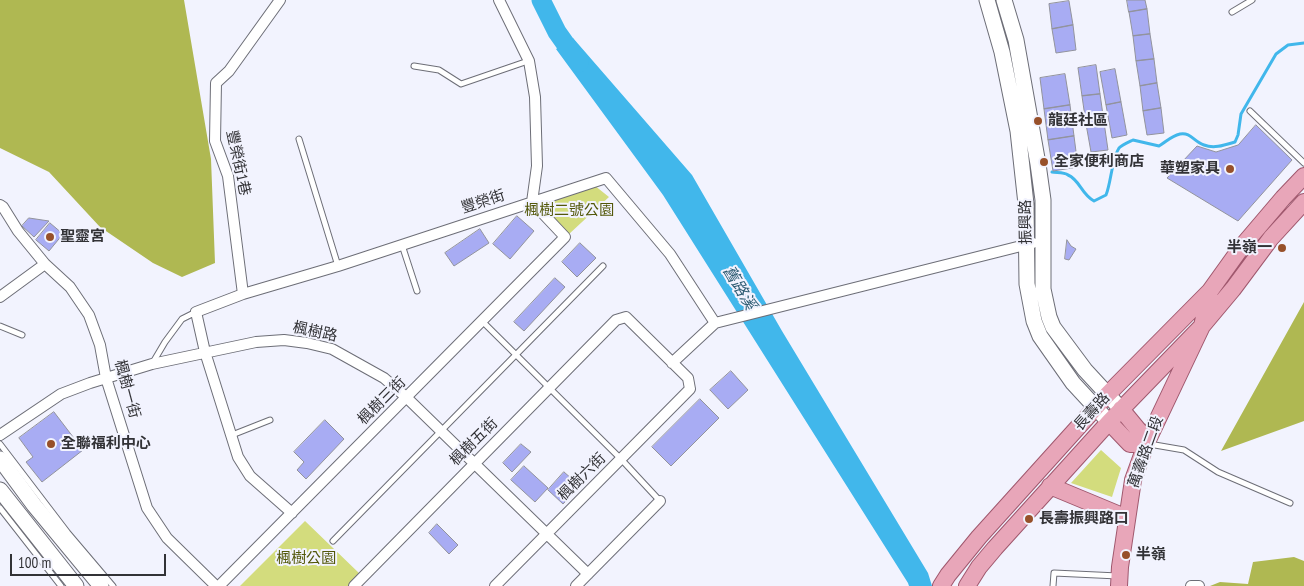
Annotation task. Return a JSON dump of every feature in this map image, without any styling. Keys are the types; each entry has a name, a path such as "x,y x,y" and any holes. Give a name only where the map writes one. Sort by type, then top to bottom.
{"main road":[{"name":"萬壽路二段","path":"1119,581 1133,480 1146,444 1202,326 1210,291 1243,245 1304,176"},
{"name":"萬壽路二段","path":"1202,326 1233,289 1271,238 1304,202"},
{"name":"長壽路","path":"941,586 979,537 1107,395 1210,291"},
{"name":"長壽路","path":"967,586 979,567 1050,486 1121,409 1202,326"},
{"path":"1109,422 1130,444 1146,444 1140,432 1121,409"},
{"path":"1050,486 1127,518"}],"street":[{"name":"豐榮街1巷","path":"242,294 228,176 215,141 216,83 228,70 280,0"},
{"path":"499,0 529,60 536,105 536,166 532,202"},
{"name":"振興路","path":"987,0 1002,52 1018,131 1026,204 1027,284 1034,321 1040,336 1073,383 1109,422"},
{"name":"振興路","path":"1004,0 1016,40 1038,164 1043,200 1044,289 1053,327 1085,370 1121,409"},
{"name":"豐榮街","path":"196,312 242,294 338,266 606,178 670,254 715,323"},
{"name":"楓樹三街","path":"219,586 565,237 532,202"},
{"name":"楓樹一街","path":"0,205 45,264 70,287 89,315 100,345 106,378 147,508 167,538 216,586"},
{"path":"672,363 715,323 1044,241"},
{"path":"0,297 45,264"},
{"path":"196,312 205,352 238,457 250,476 292,513"},
{"name":"楓樹五街","path":"354,586 616,320 626,317 672,363"},
{"name":"楓樹路","path":"0,435 61,394 90,382 152,364 256,342 284,340 307,342 332,349 384,378 442,431 588,574"},
{"name":"楓樹六街","path":"495,586 690,390 688,378 672,363"},
{"path":"0,459 34,505 101,586"},
{"path":"0,490 76,586"},
{"path":"576,586 660,501"},
{"path":"1191,586 1199,586"}],"lane":[{"path":"1232,12 1252,0"},
{"path":"414,66 439,70 461,84 529,60"},
{"path":"1250,111 1304,163"},
{"path":"299,139 338,266"},
{"path":"402,245 417,291"},
{"path":"333,541 602,266"},
{"path":"152,364 182,319 196,312"},
{"path":"482,321 621,459 660,501"},
{"path":"0,326 22,335"},
{"path":"232,435 270,420"},
{"path":"0,444 63,527 113,586"},
{"path":"1146,444 1184,450 1218,472 1290,503"},
{"path":"0,508 61,586"},
{"path":"1053,586 1054,573 1119,581"}],"green space":[{"path":"0,0 184,0 211,159 215,263 182,277 153,263 100,227 49,172 0,148"},
{"name":"楓樹二號公園","path":"594,185 609,197 568,235 535,201"},
{"path":"1304,302 1304,421 1221,451"},
{"path":"1101,450 1121,468 1112,497 1071,483"},
{"name":"楓樹公園","path":"305,521 360,574 348,586 240,586"},
{"path":"1294,557 1304,561 1304,586 1210,586 1220,582 1248,584 1253,562"}],"water":[{"path":"573,38 692,175 782,331 928,573 932,586 909,586 663,195 556,49"}],"building":[{"path":"1127,0 1145,0 1147,9 1129,12"},
{"path":"1069,1 1073,25 1052,29 1049,4"},
{"path":"1147,9 1150,34 1133,36 1129,12"},
{"path":"1073,25 1076,50 1056,53 1052,29"},
{"path":"1150,34 1154,59 1136,61 1133,36"},
{"path":"1154,59 1157,83 1140,86 1136,61"},
{"path":"1096,65 1100,94 1082,96 1078,68"},
{"path":"1115,69 1121,102 1106,105 1100,72"},
{"path":"1065,74 1070,105 1044,109 1040,78"},
{"path":"1157,83 1161,108 1143,111 1140,86"},
{"path":"1100,94 1104,122 1086,124 1082,96"},
{"path":"1121,102 1127,135 1112,138 1106,105"},
{"path":"1070,105 1074,136 1048,140 1044,109"},
{"path":"1161,108 1164,133 1147,135 1143,111"},
{"path":"1104,122 1108,150 1091,152 1086,124"},
{"name":"華塑家具","path":"1256,125 1292,160 1238,221 1167,178 1197,146 1216,152 1238,145"},
{"path":"1074,136 1078,167 1053,171 1048,140"},
{"path":"517,216 534,231 510,259 493,244"},
{"path":"29,218 49,221 34,237 22,226"},
{"name":"聖靈宮","path":"50,223 63,234 49,251 36,240"},
{"path":"480,229 489,243 454,266 445,253"},
{"path":"1067,240 1076,249 1069,260 1065,259"},
{"path":"580,243 596,258 577,277 562,262"},
{"path":"555,278 565,287 524,331 514,322"},
{"path":"731,371 748,390 728,409 710,390"},
{"path":"700,399 719,418 671,466 652,447"},
{"name":"全聯福利中心","path":"54,412 83,450 42,482 26,462 33,457 19,438"},
{"path":"325,420 344,439 306,479 297,470 304,462 294,452"},
{"path":"521,444 531,452 512,472 503,463"},
{"path":"524,466 548,488 535,502 511,480"},
{"path":"564,472 580,486 563,504 548,490"},
{"path":"437,524 458,545 449,554 429,533"}],"waterway":[{"name":"舊路溪","path":"541,0 557,32 579,63"},
{"path":"1052,172 1064,173 1072,177 1086,195 1094,201 1106,195 1119,148 1133,140 1159,146 1174,136 1187,134 1201,144 1212,147 1235,142 1241,114 1276,54 1288,45 1304,43"}],"place":[{"name":"龍廷社區","path":"1038,121"},
{"name":"全家便利商店","path":"1044,162"},
{"name":"華塑家具","path":"1230,169"},
{"name":"聖靈宮","path":"50,237"},
{"name":"半嶺一","path":"1282,248"},
{"name":"全聯福利中心","path":"51,444"},
{"name":"長壽振興路口","path":"1029,519"},
{"name":"半嶺","path":"1126,555"}]}
